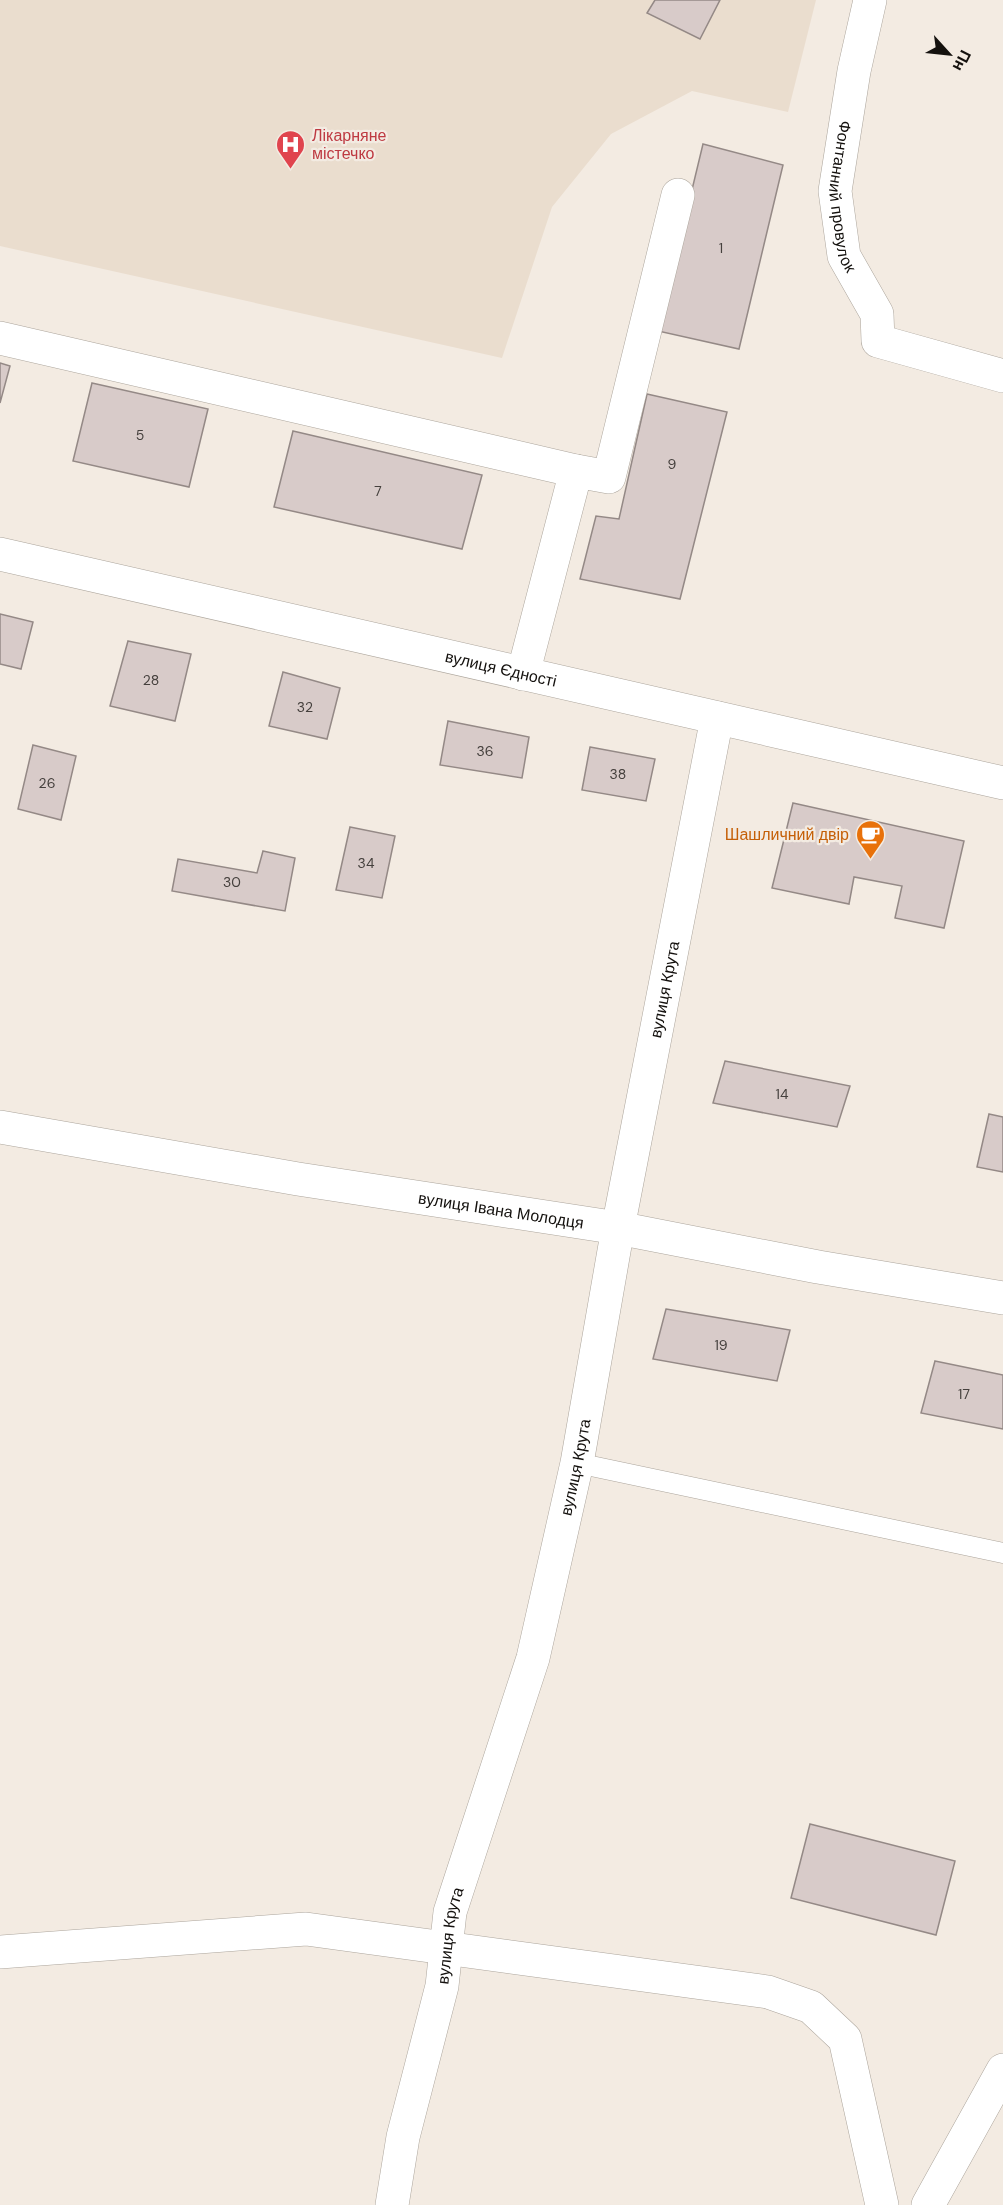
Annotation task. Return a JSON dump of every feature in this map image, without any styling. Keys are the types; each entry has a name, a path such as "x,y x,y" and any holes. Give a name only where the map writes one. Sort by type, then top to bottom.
{"street":[{"name":"Фонтанний провулок","path":"870,0 854,71 835,191 844,256 877,314 878,341 1003,376"},
{"path":"0,338 609,477 678,195"},
{"path":"523,674 576,471"},
{"name":"вулиця Єдності","path":"0,554 1003,783"},
{"name":"вулиця Крута","path":"392,2205 403,2137 442,1986 450,1912 533,1658 577,1463 618,1228 717,718"},
{"name":"вулиця Івана Молодця","path":"0,1127 298,1179 618,1228 818,1267 1003,1298"},
{"path":"0,1952 306,1929 768,1992 811,2007 845,2038 882,2205"},
{"path":"927,2205 1003,2070"}],"lane":[{"path":"577,1463 1003,1553"}],"shaded area":[{"name":"Лікарняне містечко","path":"0,0 816,0 788,112 692,91 611,134 552,207 502,358 0,246"}],"building":[{"path":"655,0 720,0 700,39 647,13"},
{"path":"703,144 783,165 739,349 658,331"},
{"path":"0,363 10,366 0,403"},
{"path":"92,383 208,409 189,487 73,461"},
{"path":"647,394 727,412 680,599 580,579 596,516 619,519"},
{"path":"293,431 482,475 462,549 274,507"},
{"path":"0,614 33,622 21,669 0,664"},
{"path":"128,641 191,654 175,721 110,706"},
{"path":"283,672 340,688 327,739 269,726"},
{"path":"448,721 529,737 522,778 440,765"},
{"path":"33,745 76,756 61,820 18,809"},
{"path":"590,747 655,759 646,801 582,790"},
{"name":"Шашличний двір","path":"793,803 964,841 944,928 895,918 902,886 854,877 849,904 772,888"},
{"path":"350,827 395,836 382,898 336,890"},
{"path":"263,851 295,858 285,911 172,891 178,859 257,873"},
{"path":"725,1061 850,1086 837,1127 713,1103"},
{"path":"989,1114 1003,1117 1003,1172 977,1167"},
{"path":"666,1309 790,1330 777,1381 653,1359"},
{"path":"935,1361 1003,1375 1003,1429 921,1413"},
{"path":"810,1824 955,1861 936,1935 791,1898"}],"place":[{"name":"Лікарняне містечко","path":"291,170"},
{"name":"Шашличний двір","path":"870,860"}]}
